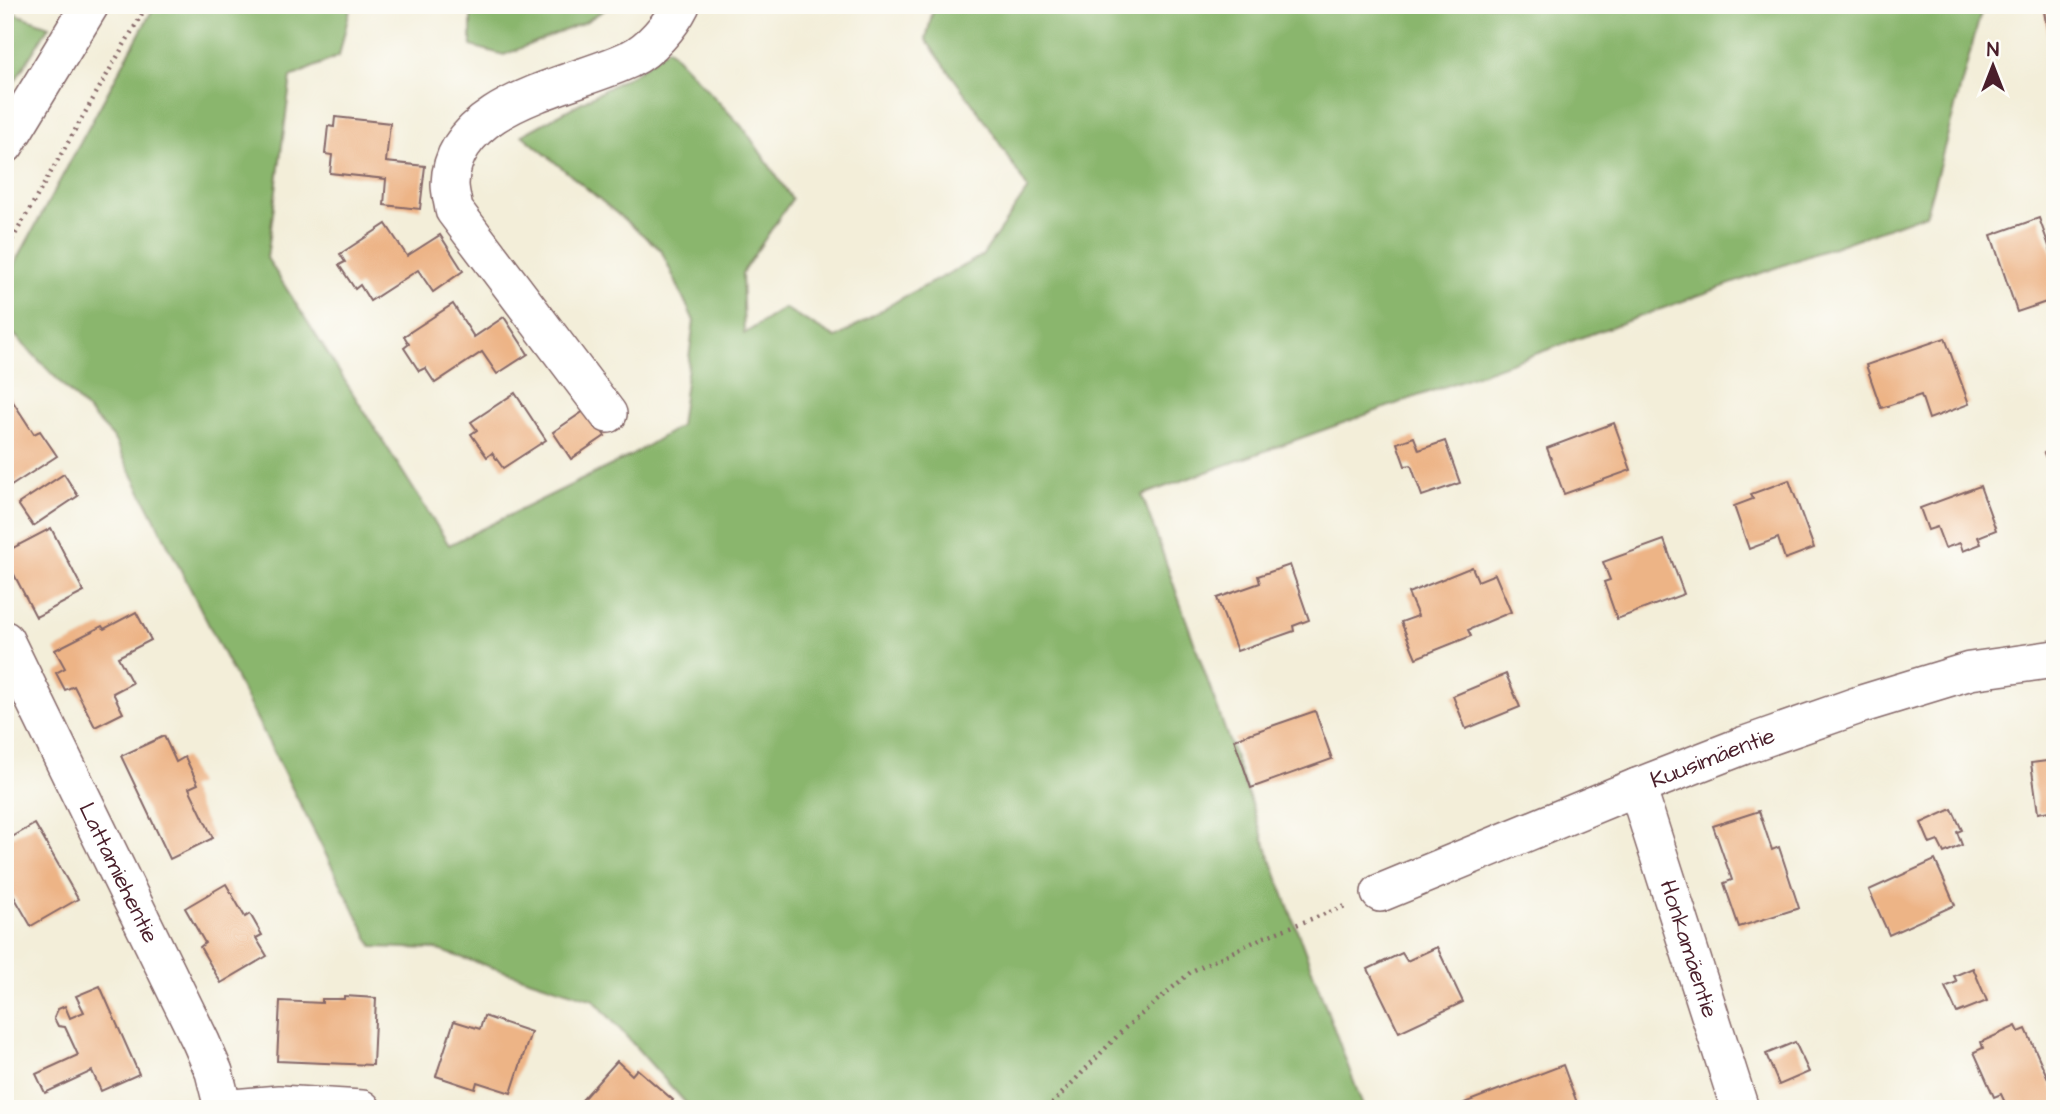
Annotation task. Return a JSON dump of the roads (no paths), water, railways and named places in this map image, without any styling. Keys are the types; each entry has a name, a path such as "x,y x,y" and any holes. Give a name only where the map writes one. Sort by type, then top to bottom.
{"street":[{"path":"5,145 90,5"},
{"path":"608,414 454,210 450,183 454,161 466,138 489,119 531,94 631,59 653,42 681,5"},
{"name":"Lattamiehentie","path":"5,640 201,1042 214,1072 222,1109"},
{"name":"Kuusimäentie","path":"1380,893 1637,787 1823,718 1970,671 2055,659"},
{"name":"Honkamäentie","path":"1637,787 1740,1109"},
{"path":"222,1109 279,1104 362,1109"}]}
